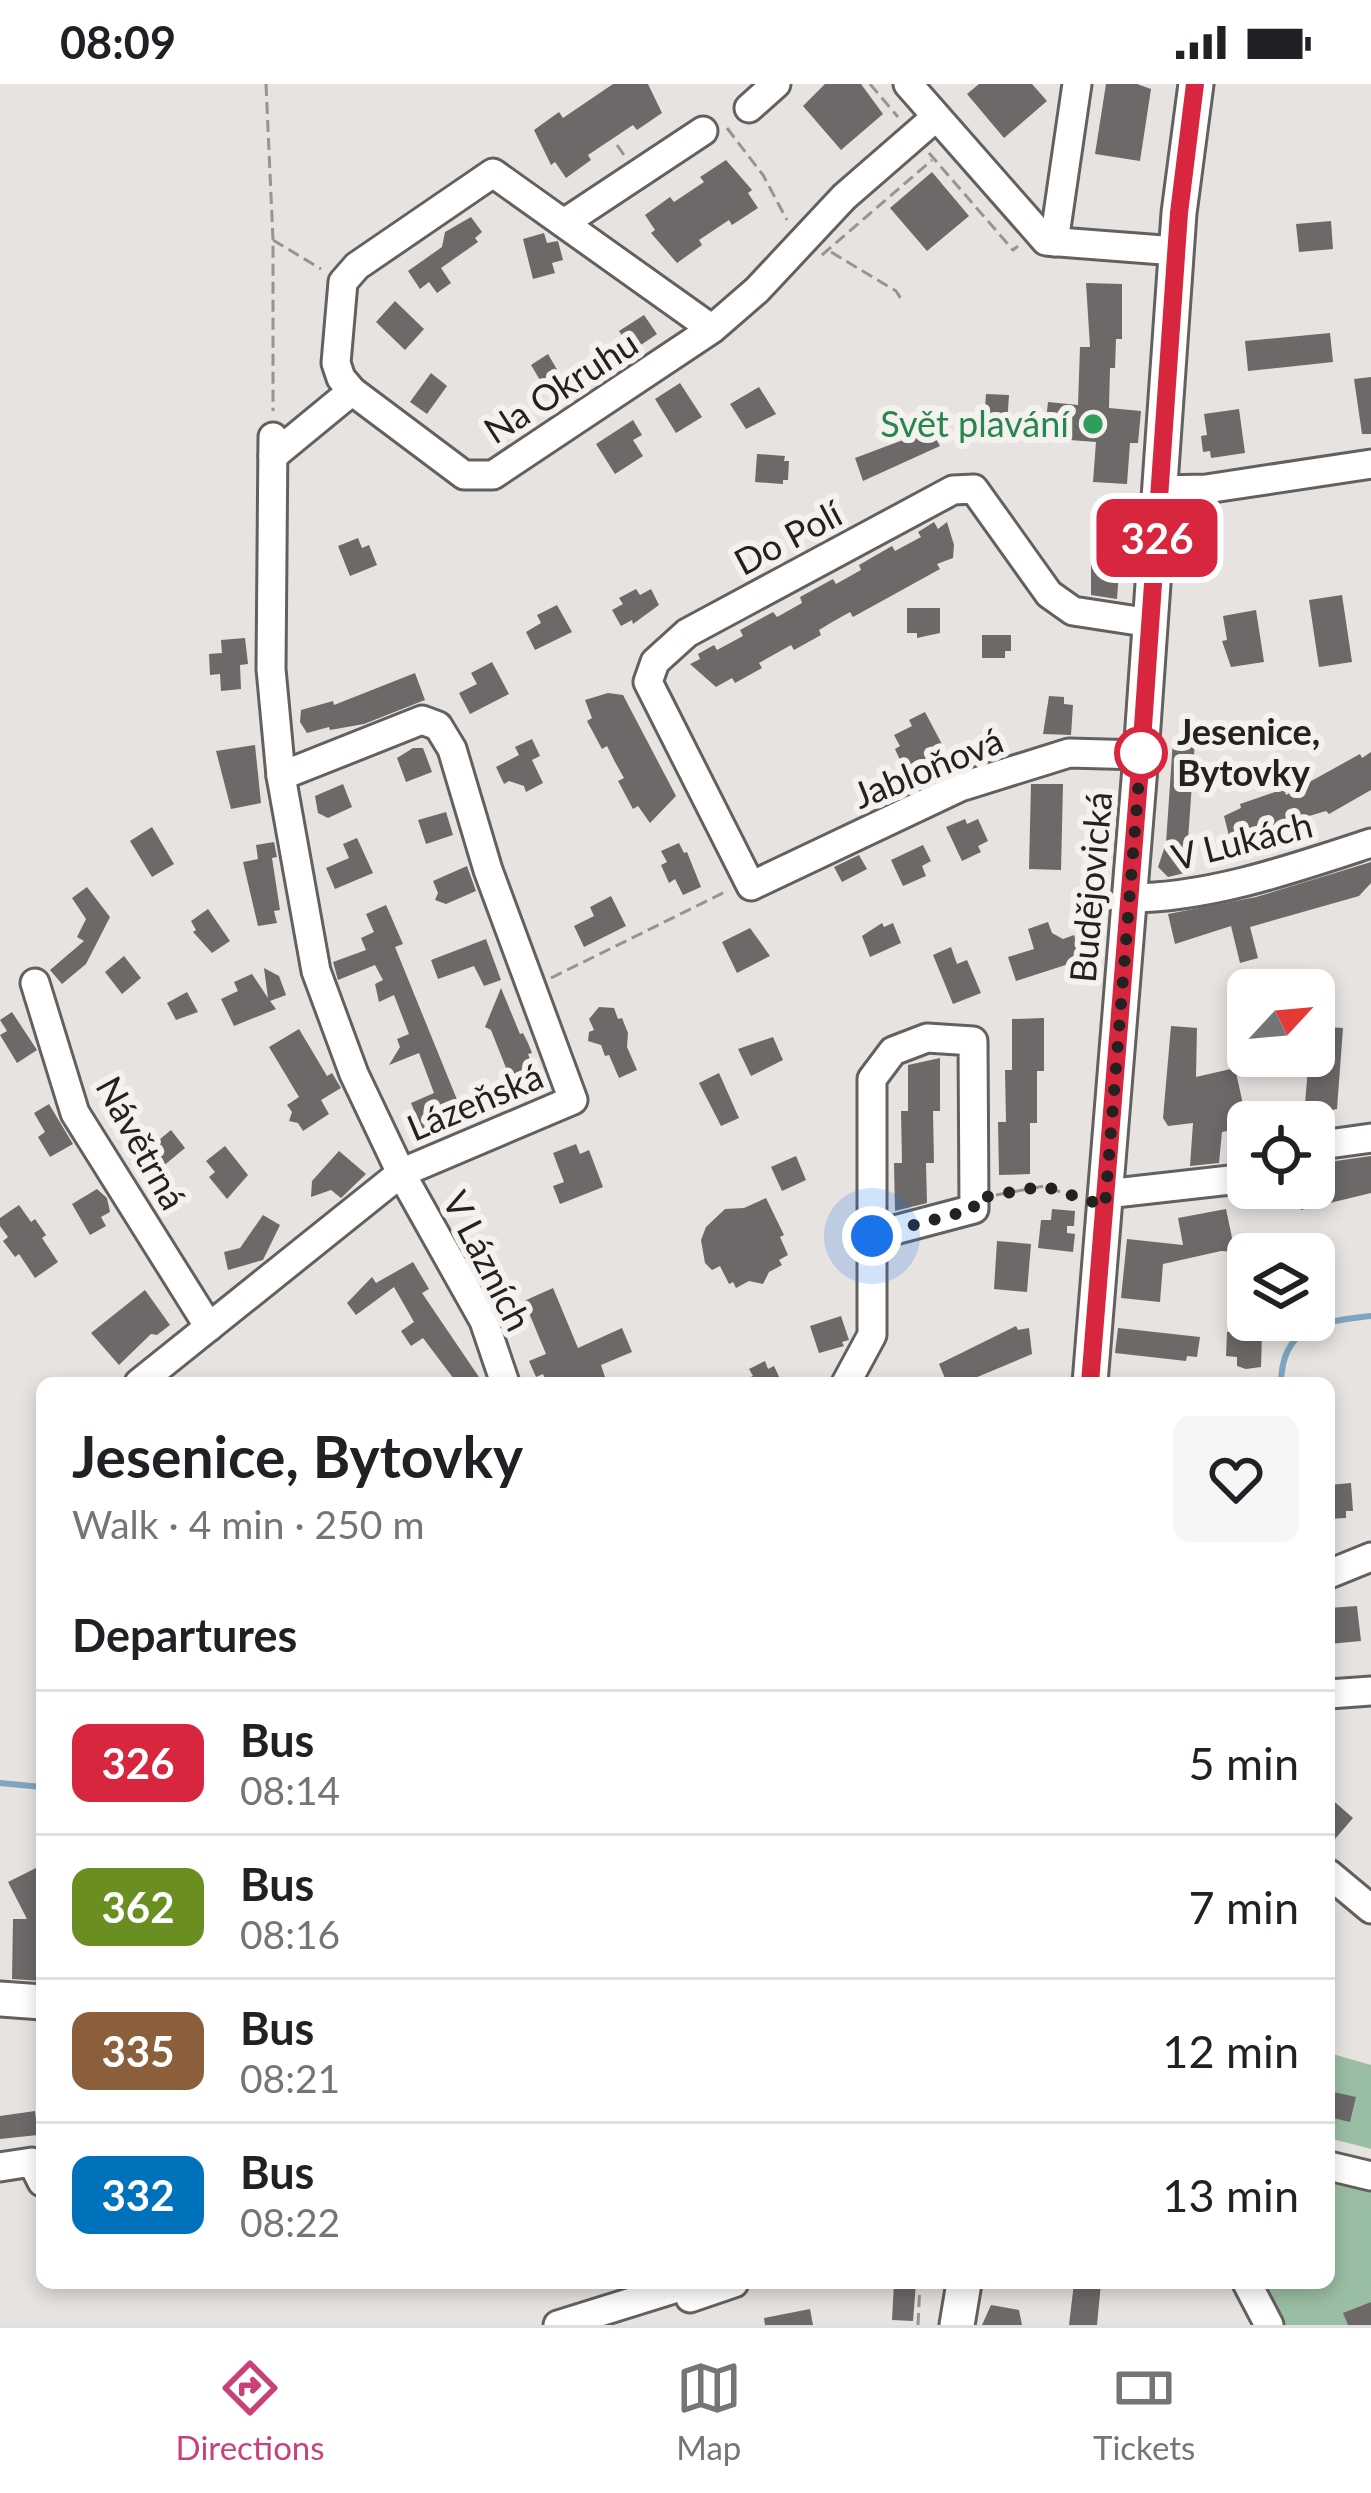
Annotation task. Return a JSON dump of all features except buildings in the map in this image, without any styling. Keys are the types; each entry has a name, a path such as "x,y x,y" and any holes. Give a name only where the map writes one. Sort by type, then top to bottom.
{"main road":[{"name":"Budějovická","path":"1090,1377 1176,251 1196,84"},
{"path":"0,1999 36,2002"}],"street":[{"path":"748,108 776,84"},
{"path":"908,84 1038,236 1054,242 1176,251"},
{"path":"1054,242 1077,84"},
{"name":"Na Okruhu","path":"352,391 464,475 480,478 504,469 712,329 757,290 844,197 936,117"},
{"path":"564,223 703,131"},
{"name":"Na Okruhu","path":"343,282 357,266 493,172 712,329"},
{"path":"273,447 352,391 336,363 343,282"},
{"name":"Lázeňská","path":"273,447 272,669 281,776 316,971 354,1074 400,1173 573,1100 488,871 452,749 438,726 422,720 281,776"},
{"path":"1160,490 1206,489 1371,464"},
{"name":"Do Polí","path":"750,883 648,682 656,662 687,633 953,490 974,489 1049,595 1073,611 1151,622"},
{"name":"Jabloňová","path":"750,883 959,787 1070,753 1141,755"},
{"name":"V Lukách","path":"1129,898 1165,898 1371,843"},
{"name":"Návětrná","path":"35,982 75,1113 209,1327"},
{"path":"850,1377 872,1335 872,1236 872,1079 893,1052 926,1038 973,1041 974,1209 872,1236"},
{"path":"1335,1143 1371,1138"},
{"path":"146,1377 400,1173"},
{"name":"V Lázních","path":"400,1173 484,1321 503,1377"},
{"path":"1105,1200 1227,1181"},
{"path":"1335,1572 1371,1557"},
{"path":"1335,1694 1371,1691"},
{"path":"1335,1879 1371,1909"},
{"path":"0,2167 32,2162 36,2170"},
{"path":"1335,2167 1371,2176"},
{"path":"1249,2289 1269,2325"},
{"path":"557,2325 688,2298"}],"path":[{"path":"266,84 273,240 273,447"},
{"path":"870,84 907,127"},
{"path":"703,131 720,122 733,133 788,222"},
{"path":"924,147 1013,250 1024,242"},
{"path":"812,245 824,256 934,158"},
{"path":"273,240 343,282"},
{"path":"829,251 896,291 903,302"},
{"path":"530,988 750,883"},
{"path":"974,1199 1044,1186 1105,1200"},
{"path":"918,2325 920,2289"}],"green space":[{"path":"1335,2055 1371,2065 1371,2149 1335,2140"},
{"path":"1335,2180 1371,2189 1371,2325 1280,2325 1261,2289 1335,2289"}],"waterway":[{"path":"1282,1377 1283,1363 1297,1337 1322,1324 1371,1316"},
{"path":"0,1783 36,1786"}],"bus line":[{"name":"326","path":"1090,1377 1179,213 1195,84"}],"place":[{"name":"Svět plavání","path":"1093,424"},
{"name":"Jesenice, Bytovky","path":"1141,753"}],"route":[{"path":"872,1236 974,1209 974,1199 1044,1186 1105,1206 1141,753"}]}
